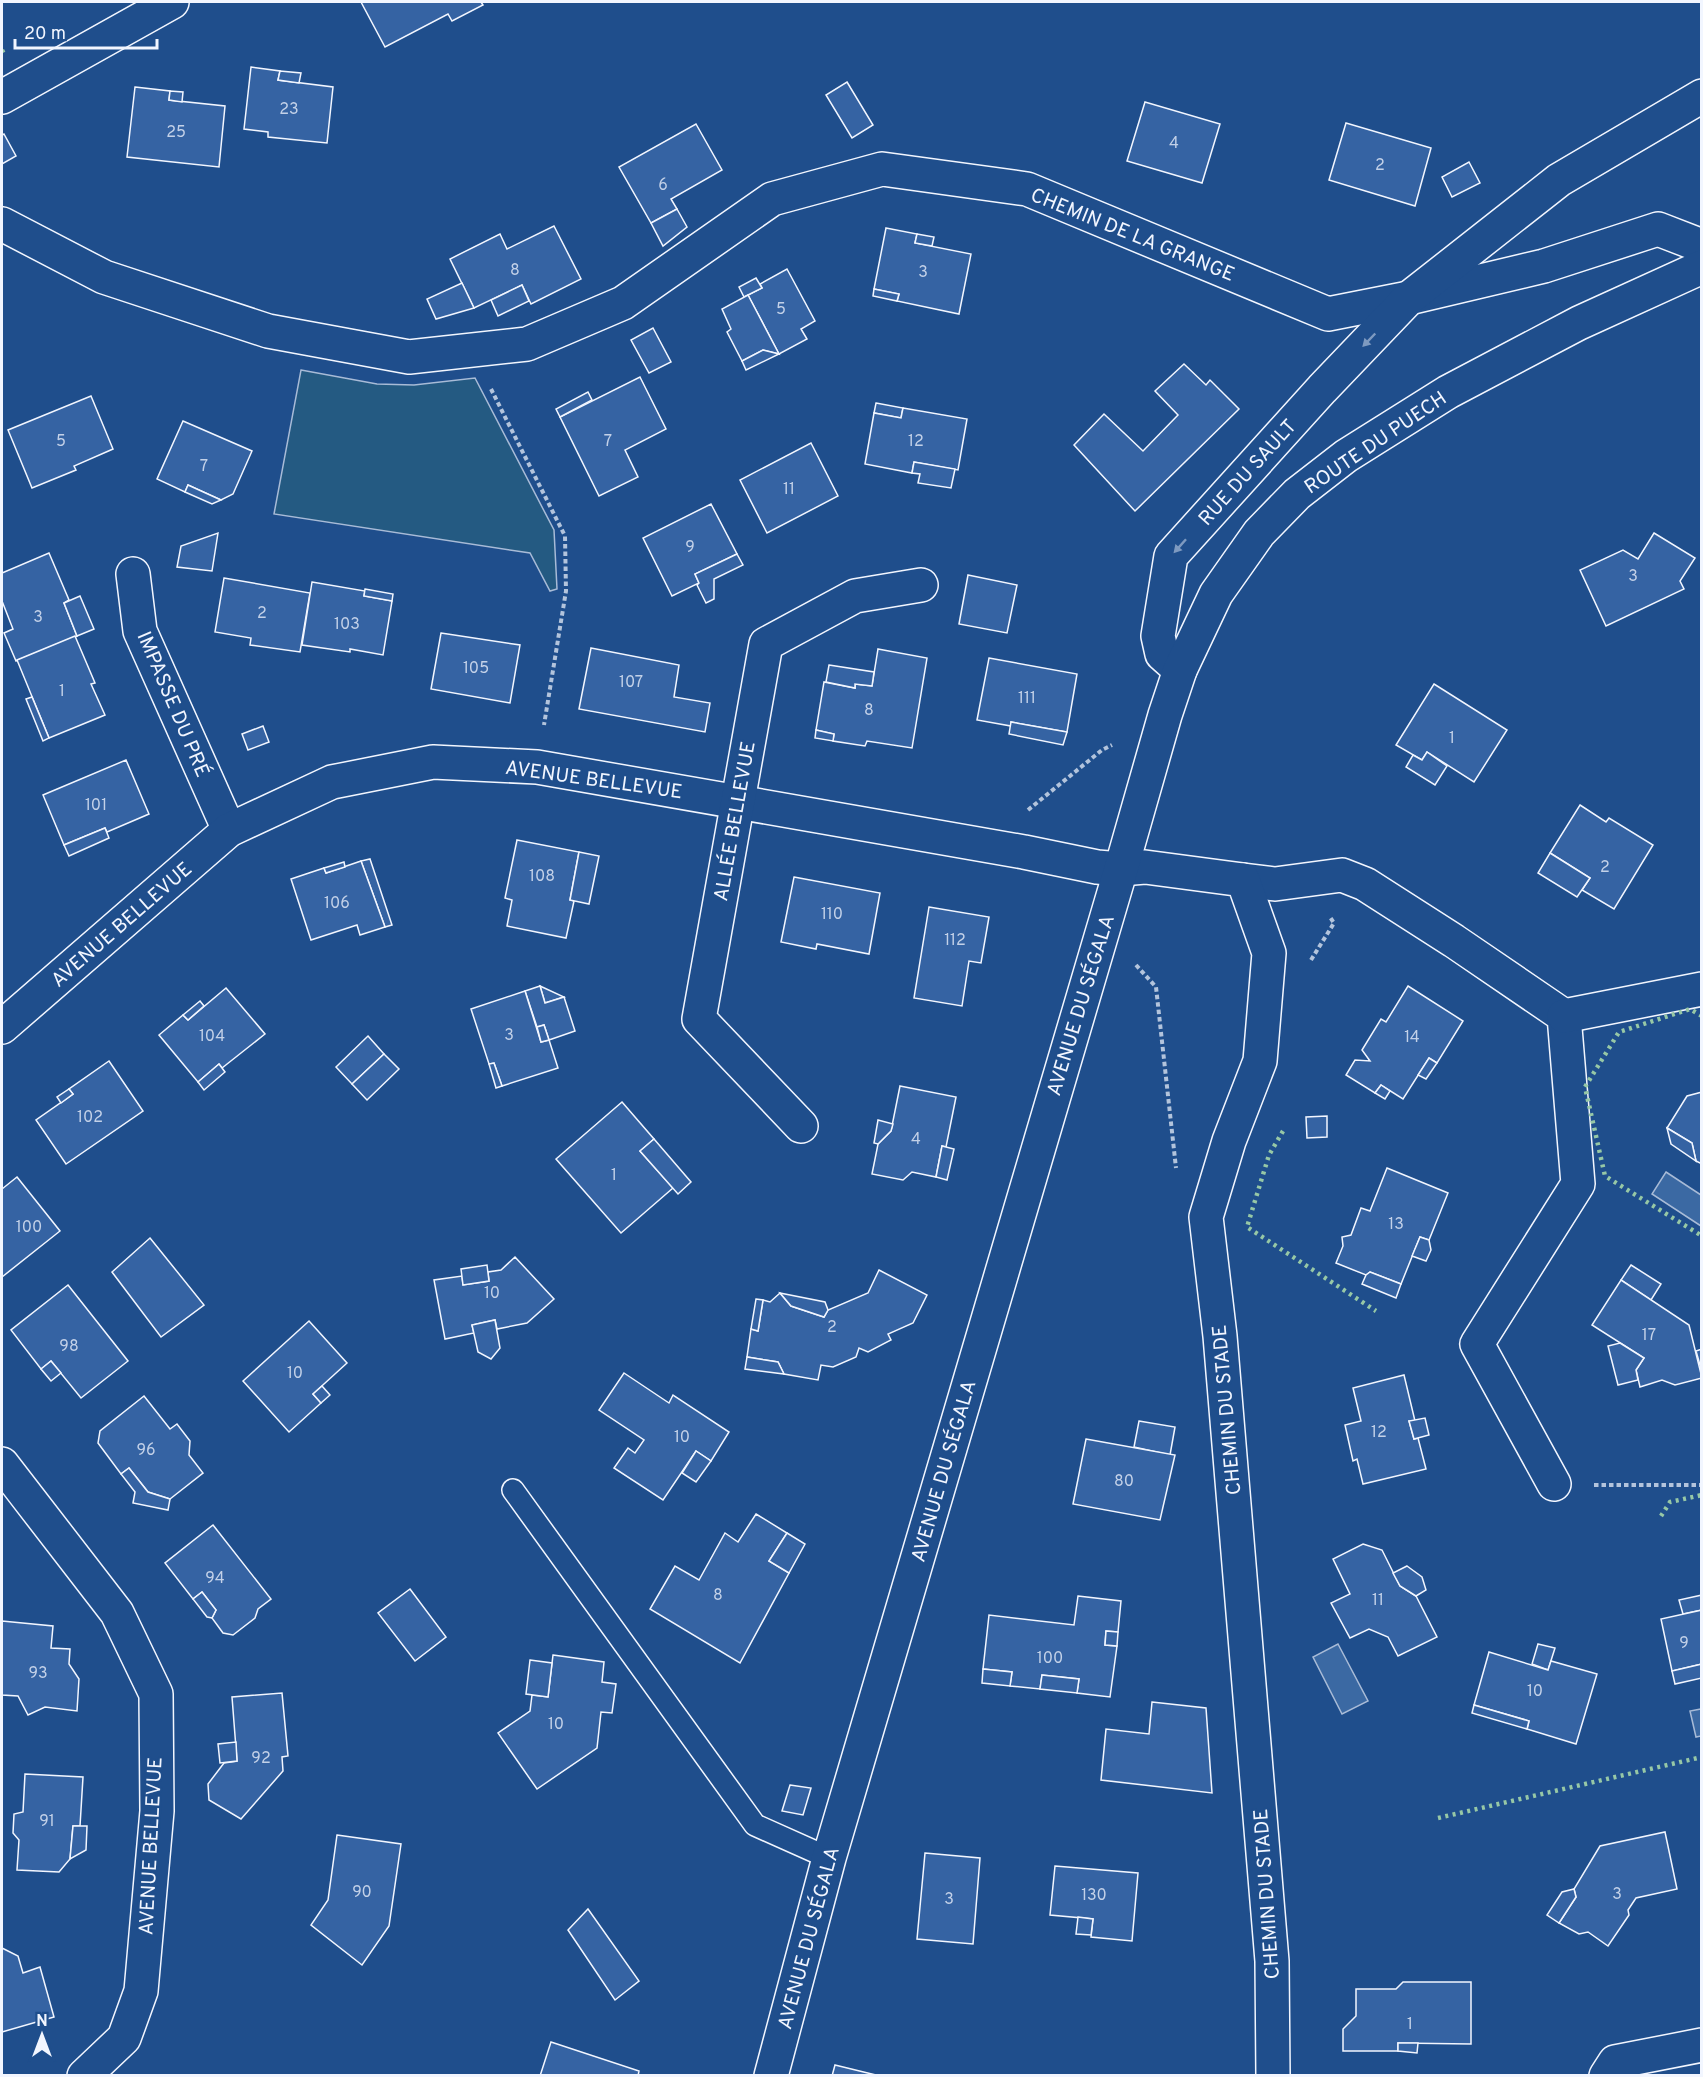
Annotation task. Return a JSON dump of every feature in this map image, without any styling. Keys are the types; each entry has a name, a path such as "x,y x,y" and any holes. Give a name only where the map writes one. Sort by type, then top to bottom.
{"street":[{"path":"2,97 172,2"},
{"name":"RUE DU SAULT","path":"1180,670 1162,654 1158,636 1171,555 1322,389 1409,298 1559,180 1701,96"},
{"name":"CHEMIN DE LA GRANGE","path":"2,224 104,277 268,331 409,357 527,344 623,303 772,199 882,170 1027,189 1328,314 1409,298 1544,266 1658,228 1701,246"},
{"name":"ROUTE DU PUECH","path":"1121,869 1180,670 1216,594 1259,533 1297,494 1346,456 1448,392 1579,323 1701,267"},
{"name":"IMPASSE DU PRÉ","path":"133,574 140,631 229,831"},
{"name":"ALLÉE BELLEVUE","path":"801,1126 699,1019 766,644 855,596 921,585"},
{"name":"AVENUE BELLEVUE","path":"2,1027 229,831 332,782 433,762 537,767 1024,852 1097,867 1121,869"},
{"path":"1121,869 1145,867 1275,884 1342,875 1365,884 1564,1016 1701,989"},
{"name":"AVENUE DU SÉGALA","path":"771,2076 829,1858 1121,869"},
{"name":"CHEMIN DU STADE","path":"1243,880 1269,953 1260,1061 1229,1141 1206,1217 1220,1336 1272,1961 1273,2076"},
{"path":"1554,1484 1477,1344 1578,1184 1564,1016"},
{"name":"AVENUE BELLEVUE","path":"2,1464 117,1613 156,1694 157,1811 141,1991 124,2038 84,2076"},
{"path":"1606,2076 1615,2062 1701,2045"}],"lane":[{"path":"513,1490 755,1825 829,1858"}],"path":[{"path":"471,350 565,536 566,591 537,767"},
{"path":"1027,812 1102,750 1165,715"},
{"path":"1135,964 1156,987 1178,1189 1206,1217"},
{"path":"1554,1484 1701,1485"}],"shaded area":[{"path":"301,370 377,384 414,385 475,378 554,530 557,589 550,591 530,553 274,514"},
{"path":"1666,1172 1701,1195 1701,1226 1652,1194"},
{"path":"1338,1644 1368,1701 1342,1714 1313,1657"},
{"path":"1701,1709 1701,1736 1696,1737 1690,1711"}],"building":[{"path":"361,2 481,2 483,5 452,21 448,14 385,47"},
{"path":"251,67 280,71 278,80 333,87 327,143 268,137 268,132 244,129"},
{"path":"280,71 301,73 299,83 278,80"},
{"path":"847,82 873,125 852,138 826,95"},
{"path":"135,87 170,91 169,100 225,106 219,167 127,157"},
{"path":"170,91 183,92 182,102 169,100"},
{"path":"1145,102 1220,124 1202,183 1127,161"},
{"path":"1346,123 1431,148 1415,206 1329,180"},
{"path":"696,124 722,170 671,199 677,209 651,223 619,167"},
{"path":"4,134 16,156 2,164 2,135"},
{"path":"1469,162 1480,183 1452,197 1442,177"},
{"path":"677,209 687,227 663,246 651,223"},
{"path":"554,226 581,279 531,304 522,285 474,308 450,259 500,234 507,249"},
{"path":"886,228 917,234 915,243 971,254 959,314 897,301 899,294 874,289"},
{"path":"917,234 934,237 932,246 915,243"},
{"path":"787,269 815,321 801,329 807,339 779,354 748,295 762,288 760,284"},
{"path":"756,278 762,288 744,297 739,287"},
{"path":"462,283 474,308 436,319 427,299"},
{"path":"522,285 529,301 498,316 491,300"},
{"path":"874,289 899,294 897,301 873,296"},
{"path":"748,295 779,354 763,350 742,361 727,332 731,329 722,309"},
{"path":"653,328 671,362 649,373 631,340"},
{"path":"763,350 779,354 746,370 742,361"},
{"path":"1184,364 1206,385 1210,380 1239,409 1135,511 1074,445 1104,414 1143,451 1178,415 1155,391"},
{"path":"640,377 666,429 625,450 638,477 599,496 560,417"},
{"path":"588,392 592,400 560,417 556,409"},
{"path":"91,396 113,449 74,466 76,470 32,488 8,430"},
{"path":"876,403 903,408 901,418 874,413"},
{"path":"903,408 967,419 958,470 914,462 912,473 865,464 874,413 901,418"},
{"path":"183,421 252,451 233,494 221,500 188,485 185,492 157,479"},
{"path":"811,443 838,496 767,533 740,480"},
{"path":"914,462 955,469 951,488 918,483 920,474 912,473"},
{"path":"188,485 221,500 212,504 185,492"},
{"path":"711,504 737,554 695,574 699,583 672,596 643,538"},
{"path":"218,533 212,571 177,567 181,546"},
{"path":"1654,533 1695,558 1680,581 1684,589 1606,626 1580,570 1623,550 1638,559"},
{"path":"49,553 69,600 64,603 77,636 16,661 4,633 13,629 2,601 2,573"},
{"path":"737,554 743,565 714,579 714,599 706,603 697,585 699,583 695,574"},
{"path":"968,575 1017,585 1007,633 959,624"},
{"path":"224,578 310,593 300,652 250,645 251,638 215,632"},
{"path":"312,582 365,591 364,596 392,601 383,655 350,649 350,652 302,645"},
{"path":"365,589 393,594 392,601 364,596"},
{"path":"80,596 94,629 77,636 64,603"},
{"path":"441,633 520,645 510,703 431,689"},
{"path":"75,636 95,683 91,684 105,715 49,738 17,660"},
{"path":"591,648 679,665 674,697 710,703 705,732 579,709"},
{"path":"878,649 927,658 912,748 867,741 865,746 833,741 834,734 816,730 824,682 855,688 855,684 872,686"},
{"path":"989,658 1077,674 1067,732 1011,722 1011,726 977,720"},
{"path":"829,665 874,672 872,686 855,684 855,688 826,682"},
{"path":"1434,684 1507,730 1474,782 1427,752 1422,760 1396,745"},
{"path":"32,697 49,738 43,741 26,699"},
{"path":"1011,722 1067,732 1063,745 1009,734"},
{"path":"263,726 269,742 248,750 242,734"},
{"path":"816,730 834,734 833,741 815,738"},
{"path":"1427,752 1447,766 1435,785 1406,767 1413,755 1422,760"},
{"path":"126,760 149,814 107,832 105,828 64,845 43,795"},
{"path":"1580,805 1606,822 1609,818 1653,845 1614,909 1582,890 1590,878 1550,853"},
{"path":"105,828 109,838 69,856 64,845"},
{"path":"517,840 579,852 570,900 574,901 566,938 507,926 512,900 505,898"},
{"path":"579,852 599,856 589,904 570,900"},
{"path":"1550,853 1590,878 1577,897 1538,873"},
{"path":"370,859 392,925 385,927 361,861"},
{"path":"361,861 385,927 360,935 357,925 311,940 291,879 324,868 326,873"},
{"path":"344,862 345,867 326,873 324,868"},
{"path":"794,877 880,893 869,954 817,944 816,949 781,942"},
{"path":"929,907 989,917 981,963 969,961 962,1006 914,998"},
{"path":"540,986 564,997 545,1003"},
{"path":"540,986 545,1003 564,997 575,1031 549,1040 544,1025 537,1027 525,991"},
{"path":"1408,986 1463,1021 1437,1063 1429,1058 1403,1099 1381,1085 1375,1093 1346,1075 1355,1060 1370,1061 1362,1050 1381,1019 1386,1022"},
{"path":"226,988 265,1034 222,1068 219,1064 198,1082 159,1035 183,1015 188,1020"},
{"path":"525,991 541,1042 549,1040 558,1068 502,1086 494,1063 489,1064 471,1009"},
{"path":"200,1001 204,1006 188,1020 183,1015"},
{"path":"544,1025 549,1040 541,1042 537,1027"},
{"path":"368,1036 384,1054 352,1084 336,1067"},
{"path":"384,1054 399,1069 367,1100 352,1084"},
{"path":"1429,1058 1437,1063 1426,1079 1418,1075"},
{"path":"109,1061 143,1111 66,1164 36,1120 73,1094 69,1089"},
{"path":"494,1063 502,1086 496,1088 489,1064"},
{"path":"219,1064 225,1072 204,1090 198,1082"},
{"path":"1381,1085 1390,1091 1385,1099 1375,1093"},
{"path":"900,1086 956,1097 946,1147 942,1146 936,1177 912,1172 903,1180 872,1174 878,1144 891,1131"},
{"path":"69,1089 73,1094 61,1103 57,1097"},
{"path":"1702,1092 1702,1164 1696,1161 1692,1143 1667,1128 1687,1096"},
{"path":"622,1102 654,1139 640,1151 673,1188 621,1233 556,1159"},
{"path":"1327,1116 1327,1137 1307,1138 1306,1117"},
{"path":"878,1120 893,1124 891,1131 878,1144 874,1143"},
{"path":"1667,1128 1692,1143 1696,1161 1671,1144"},
{"path":"654,1139 691,1182 678,1194 640,1151"},
{"path":"942,1146 954,1149 947,1180 936,1177"},
{"path":"1387,1168 1448,1193 1429,1240 1420,1237 1401,1284 1370,1272 1366,1275 1336,1263 1343,1246 1342,1237 1351,1235 1361,1208 1370,1211"},
{"path":"17,1177 60,1231 2,1277 2,1189"},
{"path":"1420,1237 1429,1240 1431,1250 1426,1261 1412,1256"},
{"path":"150,1238 204,1305 161,1337 112,1272"},
{"path":"515,1257 554,1299 527,1323 497,1329 495,1320 472,1325 474,1333 445,1339 434,1280 462,1276 463,1285 489,1281 488,1272 501,1270"},
{"path":"487,1265 489,1281 463,1285 461,1269"},
{"path":"1631,1265 1661,1284 1651,1300 1621,1280"},
{"path":"879,1270 927,1295 913,1323 888,1334 891,1340 868,1352 859,1348 856,1357 833,1367 821,1365 818,1380 784,1374 778,1362 747,1357 751,1329 758,1331 763,1300 770,1302 780,1293 791,1306 824,1317 828,1310 868,1293"},
{"path":"1370,1272 1401,1284 1396,1298 1362,1284"},
{"path":"1621,1280 1689,1325 1702,1378 1675,1385 1662,1380 1640,1387 1636,1370 1644,1358 1592,1325"},
{"path":"68,1285 128,1361 81,1398 51,1361 41,1369 11,1330"},
{"path":"780,1293 825,1302 828,1310 824,1317 791,1306"},
{"path":"756,1299 763,1300 758,1331 751,1329"},
{"path":"495,1320 500,1348 491,1359 478,1352 472,1325"},
{"path":"309,1321 347,1363 313,1394 321,1403 289,1432 243,1381"},
{"path":"1620,1343 1644,1358 1636,1370 1638,1380 1618,1385 1608,1346"},
{"path":"1702,1349 1702,1372 1696,1351"},
{"path":"747,1357 778,1362 784,1374 745,1369"},
{"path":"51,1361 61,1373 51,1381 41,1369"},
{"path":"624,1373 669,1403 673,1395 729,1432 711,1461 696,1451 663,1500 614,1468 628,1448 635,1453 644,1440 599,1410"},
{"path":"1404,1375 1415,1421 1409,1421 1414,1439 1418,1438 1426,1469 1363,1484 1357,1459 1353,1461 1345,1425 1361,1421 1353,1388"},
{"path":"322,1386 330,1395 321,1403 313,1394"},
{"path":"144,1396 170,1429 177,1424 190,1441 189,1455 203,1473 170,1499 148,1492 129,1468 121,1474 98,1443 100,1431"},
{"path":"1425,1418 1429,1435 1414,1439 1409,1421"},
{"path":"1139,1421 1175,1427 1170,1455 1134,1447"},
{"path":"1086,1439 1175,1455 1160,1520 1073,1504"},
{"path":"696,1451 711,1461 696,1482 682,1473"},
{"path":"129,1468 148,1492 170,1499 168,1510 133,1503 135,1492 121,1474"},
{"path":"756,1514 787,1533 769,1561 789,1573 740,1663 650,1609 675,1566 699,1580 725,1533 738,1542"},
{"path":"213,1525 271,1599 258,1609 255,1618 233,1635 223,1633 212,1618 216,1610 202,1592 193,1599 165,1563"},
{"path":"787,1533 805,1544 789,1573 769,1561"},
{"path":"1363,1544 1382,1550 1400,1586 1416,1596 1437,1637 1398,1656 1388,1637 1369,1629 1350,1638 1331,1603 1350,1594 1333,1559"},
{"path":"1407,1566 1422,1577 1426,1590 1416,1596 1400,1586 1393,1573"},
{"path":"410,1589 446,1637 415,1661 378,1613"},
{"path":"202,1592 216,1610 212,1618 207,1617 193,1599"},
{"path":"1702,1595 1702,1610 1683,1614 1679,1600"},
{"path":"1078,1596 1121,1601 1118,1632 1106,1631 1105,1645 1117,1646 1110,1697 1077,1693 1079,1679 1042,1675 1040,1689 1010,1686 1012,1672 983,1669 989,1615 1074,1625"},
{"path":"1702,1610 1702,1664 1672,1671 1661,1619"},
{"path":"2,1621 53,1626 51,1648 70,1649 69,1664 79,1679 77,1711 45,1707 28,1715 18,1696 2,1695"},
{"path":"1106,1631 1118,1632 1117,1646 1105,1645"},
{"path":"1538,1644 1555,1648 1548,1670 1532,1664"},
{"path":"1489,1652 1548,1670 1551,1661 1597,1674 1576,1744 1527,1729 1529,1721 1474,1705"},
{"path":"553,1655 604,1662 602,1682 616,1684 612,1713 601,1712 597,1748 537,1789 498,1733 530,1711 532,1695 548,1697"},
{"path":"530,1660 552,1663 548,1697 526,1694"},
{"path":"1702,1664 1702,1678 1675,1684 1672,1671"},
{"path":"983,1669 1012,1672 1010,1686 982,1683"},
{"path":"1042,1675 1079,1679 1077,1693 1040,1689"},
{"path":"282,1693 288,1756 282,1757 283,1771 241,1819 209,1800 208,1784 224,1763 237,1761 232,1697"},
{"path":"1152,1702 1206,1708 1212,1793 1101,1780 1106,1729 1149,1734"},
{"path":"1474,1705 1529,1721 1527,1729 1472,1713"},
{"path":"236,1742 237,1761 220,1763 218,1744"},
{"path":"25,1774 83,1777 80,1826 73,1826 70,1859 59,1872 17,1870 19,1840 13,1833 14,1814 23,1812"},
{"path":"790,1785 811,1788 803,1815 782,1811"},
{"path":"73,1826 87,1826 86,1850 70,1859"},
{"path":"1665,1832 1677,1889 1636,1898 1628,1910 1629,1915 1608,1946 1588,1932 1579,1934 1559,1923 1576,1897 1574,1889 1600,1846"},
{"path":"337,1835 401,1844 389,1926 362,1965 311,1925 328,1900"},
{"path":"925,1853 980,1858 973,1944 917,1939"},
{"path":"1055,1866 1138,1873 1132,1941 1091,1937 1093,1919 1050,1915"},
{"path":"1574,1889 1576,1897 1559,1923 1547,1915 1562,1892"},
{"path":"588,1909 639,1981 615,2000 568,1930"},
{"path":"1078,1917 1093,1919 1091,1935 1076,1934"},
{"path":"2,1948 18,1956 23,1973 40,1967 54,2017 2,2032"},
{"path":"1403,1982 1471,1982 1471,2044 1398,2043 1398,2051 1343,2051 1343,2029 1356,2016 1356,1989 1396,1989"},
{"path":"551,2042 639,2071 638,2076 540,2076"},
{"path":"1398,2043 1418,2043 1417,2053 1398,2051"},
{"path":"835,2065 880,2076 832,2076"}],"hedge":[{"path":"2,50 4,54 2,55"},
{"path":"1702,1016 1690,1009 1619,1032 1585,1087 1605,1176 1702,1236"},
{"path":"1283,1131 1269,1155 1247,1227 1376,1311"},
{"path":"1661,1516 1670,1502 1702,1495"},
{"path":"1438,1818 1702,1757"}]}
